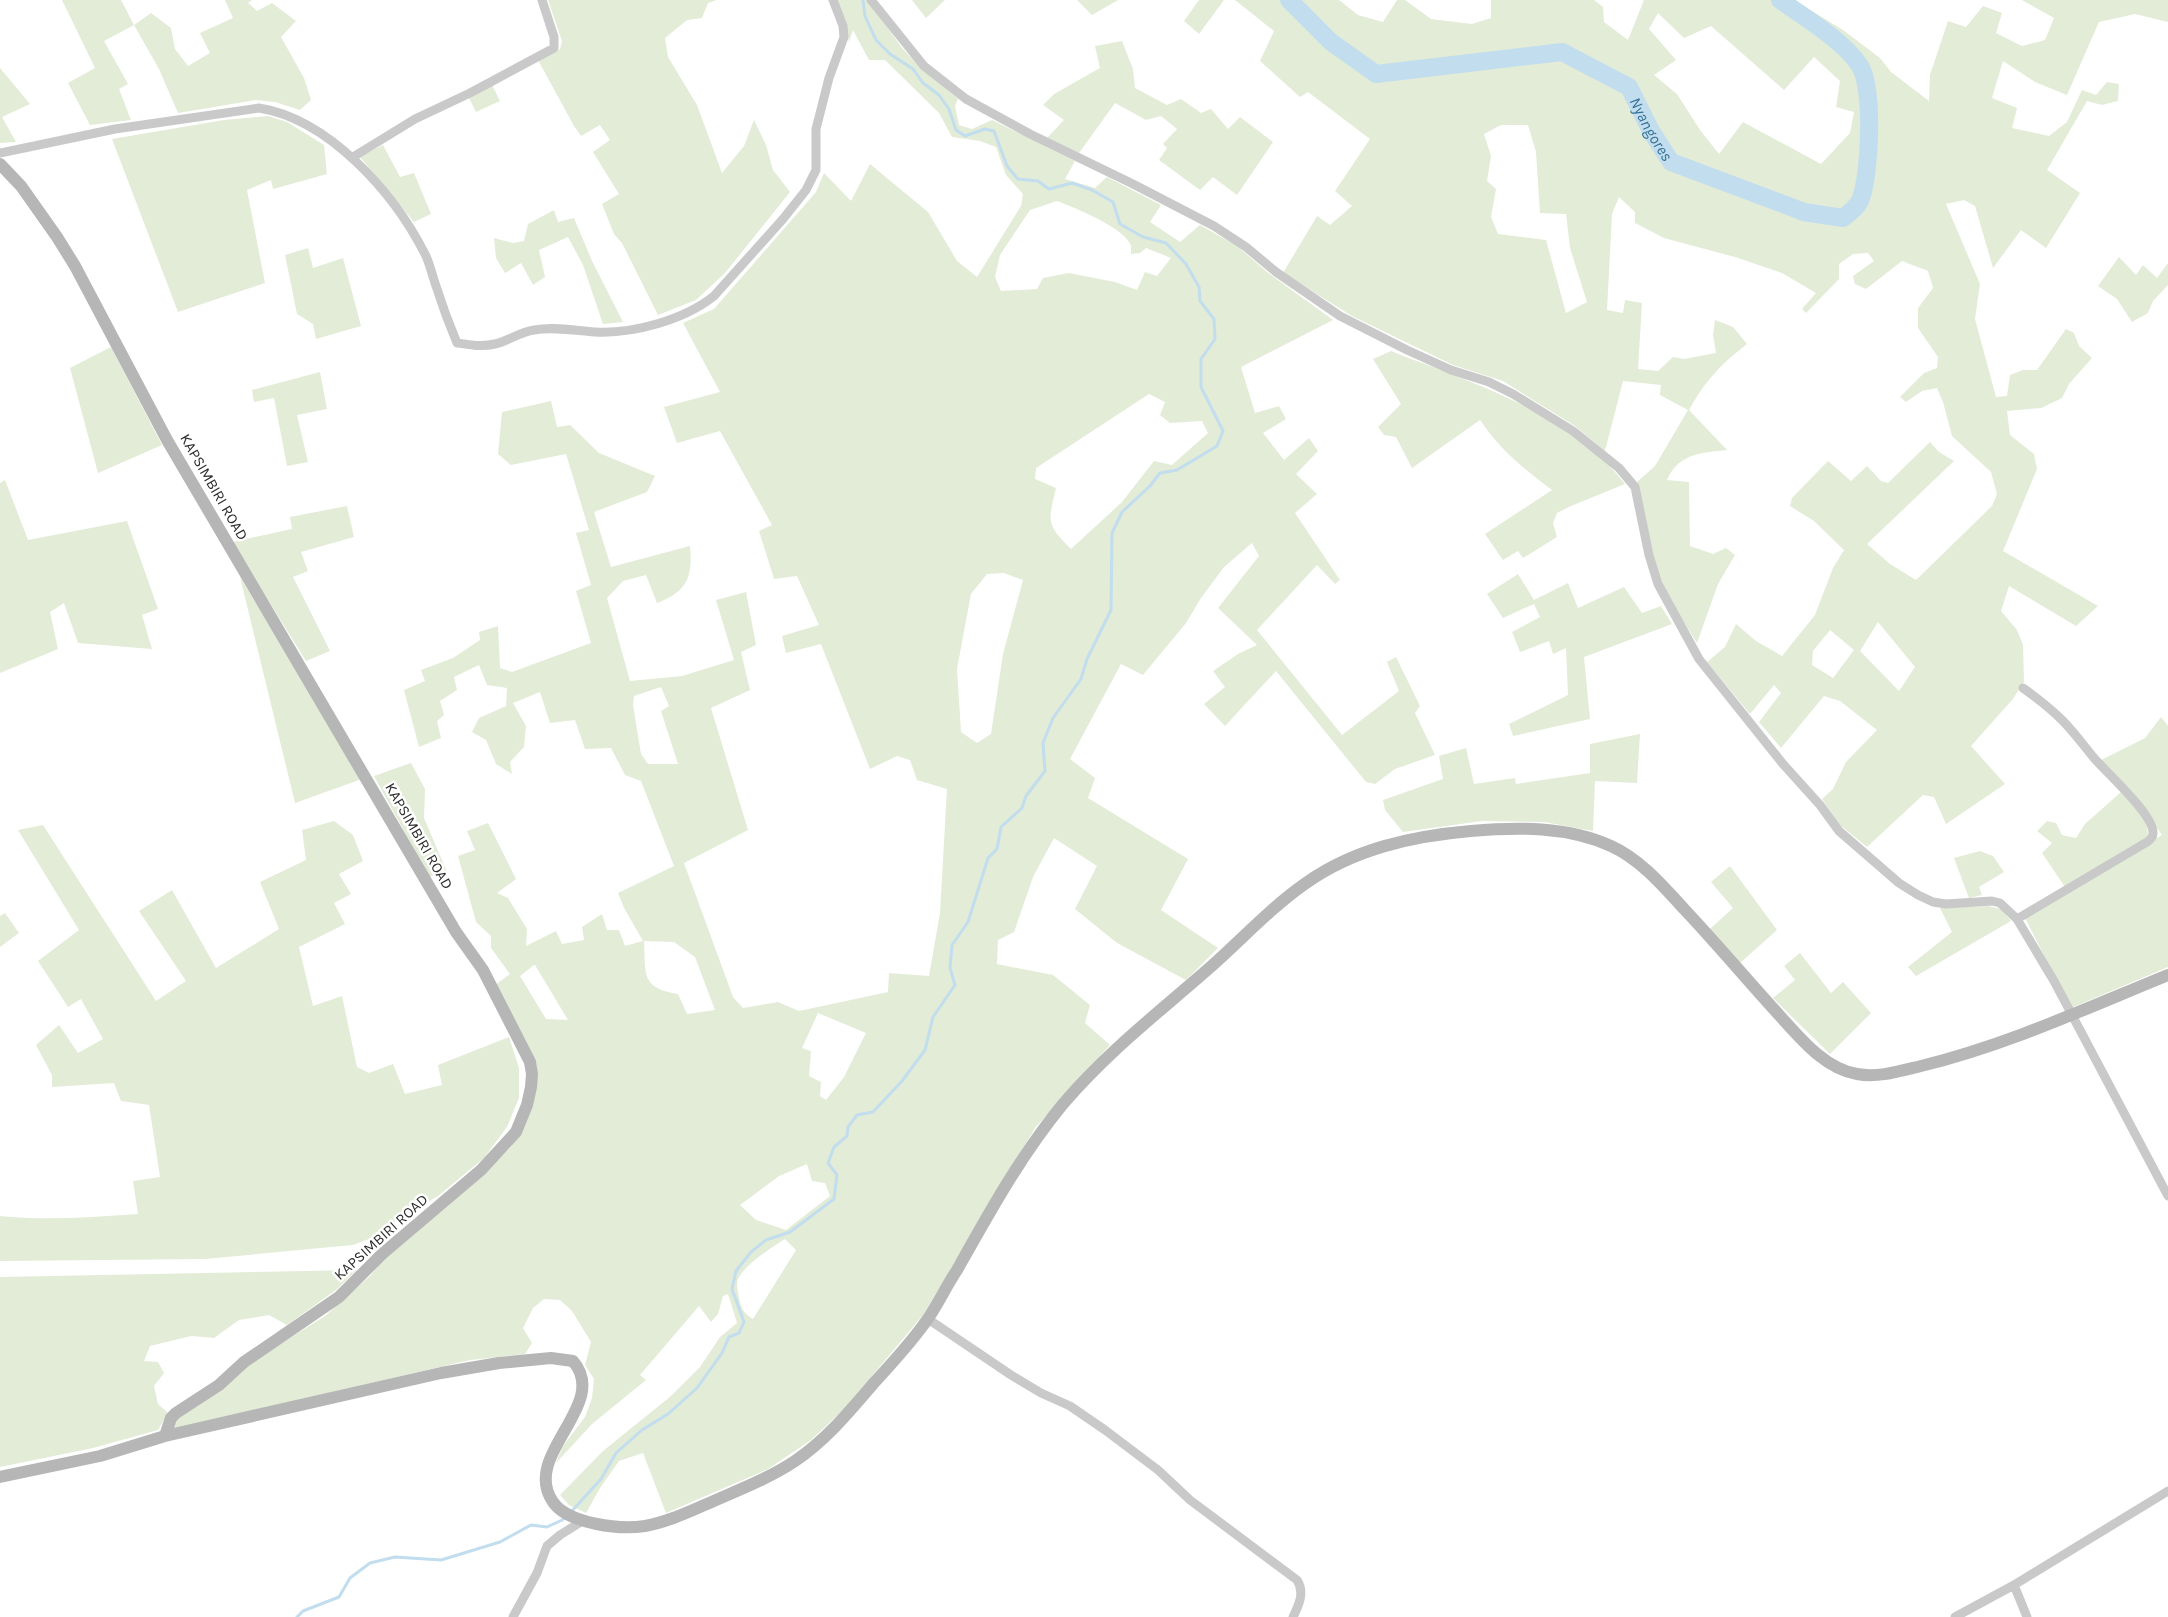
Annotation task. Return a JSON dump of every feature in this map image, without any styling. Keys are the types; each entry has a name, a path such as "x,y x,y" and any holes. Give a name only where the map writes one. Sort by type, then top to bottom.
{"street":[{"path":"353,158 415,119 470,93 554,48 554,36 542,0"},
{"path":"0,153 115,129 259,108 275,110 292,117 353,158 410,227 426,256 457,343 479,346 496,344 535,330 555,328 598,332 656,324 674,319 702,305 714,296 783,219 806,190 814,175 817,163 816,130 829,78 844,37 843,26 833,0"},
{"path":"871,0 924,66 966,99 1030,134 1214,226 1246,247 1276,272 1340,316 1407,350 1513,394 1594,445 1619,468 1635,488 1649,555 1658,584 1699,659 1783,764 1820,805 1839,831 1899,883 1918,896 1946,904 1992,901 2007,908 2017,919 2054,981 2070,1016 2168,1196"},
{"name":"KAPSIMBIRI ROAD","path":"1,168 30,199 57,236 172,449 456,932 483,970 524,1049 532,1074 528,1105 522,1120 516,1132 497,1154 382,1254 339,1297 244,1362 219,1385 176,1413 171,1418 165,1436"},
{"path":"2017,919 2147,842 2154,832 2151,824 2128,792 2096,760 2064,721 2023,688"},
{"path":"0,1477 100,1456 165,1436 441,1373 499,1363 563,1359 573,1361 578,1366 582,1373 584,1385 582,1398 547,1468 548,1488 553,1503 575,1516 623,1528 652,1525 672,1519 737,1491 788,1465 810,1450 832,1431 928,1320 1011,1176 1038,1134 1096,1066 1156,1012 1214,964 1270,912 1305,884 1359,853 1396,842 1455,833 1508,828 1555,830 1592,838 1628,854 1668,892 1797,1035 1830,1064 1853,1074 1886,1074 1938,1062 1990,1046 2168,976"},
{"path":"928,1320 1011,1375 1041,1393 1070,1406 1105,1430 1158,1470 1190,1500 1297,1580 1301,1590 1298,1606 1293,1617"},
{"path":"1955,1617 2014,1585 2168,1491"},
{"path":"514,1617 537,1573 547,1546 560,1535 575,1516"},
{"path":"2014,1585 2027,1617"}],"green space":[{"path":"62,0 121,0 134,25 104,41 128,84 119,89 131,120 90,125 68,83 95,68"},
{"path":"225,0 252,0 248,3 257,11 272,3 296,21 281,37 304,78 311,100 300,110 275,102 256,100 178,113 159,69 134,25 151,13 171,28 175,49 188,66 210,53 200,33 233,18"},
{"path":"548,0 717,0 708,3 702,18 687,20 665,38 668,57 697,105 722,173 744,146 754,120 766,145 773,170 790,192 725,273 696,300 658,315 622,243 614,234 602,204 619,194 593,152 610,140 600,125 581,136 538,60 560,49 562,41"},
{"path":"835,0 867,0 902,48 922,69 958,99 955,106 959,125 972,129 992,120 1075,161 1065,179 1095,188 1107,177 1161,205 1150,222 1180,242 1200,225 1237,246 1267,272 1333,320 1241,367 1255,413 1279,406 1286,419 1263,433 1284,460 1309,438 1318,451 1296,474 1317,494 1295,513 1340,580 1335,584 1317,565 1257,630 1342,735 1399,691 1387,662 1396,657 1420,706 1415,713 1435,755 1395,769 1375,784 1366,782 1276,671 1225,726 1204,704 1225,687 1213,671 1238,654 1257,645 1218,608 1259,556 1252,543 1224,567 1201,598 1186,623 1143,675 1121,664 1070,759 1095,778 1088,798 1188,859 1161,910 1218,948 1186,980 1117,943 1075,909 1097,866 1054,838 1033,877 1014,932 998,940 997,964 1053,975 1090,1005 1085,1023 1110,1045 1035,1128 923,1315 845,1408 811,1440 768,1469 666,1513 643,1453 619,1461 600,1488 586,1513 569,1505 560,1495 603,1451 671,1396 700,1367 720,1337 737,1323 728,1294 723,1296 718,1314 711,1322 699,1306 640,1375 646,1380 592,1424 556,1463 563,1446 585,1417 592,1398 594,1379 585,1365 591,1342 572,1311 560,1300 544,1299 533,1308 523,1328 532,1343 525,1354 470,1360 172,1429 174,1422 245,1366 325,1316 371,1275 381,1262 511,1147 535,1092 495,985 510,974 491,948 491,936 476,922 458,856 475,850 467,831 488,823 516,879 497,893 508,898 527,929 526,946 556,931 562,944 584,940 582,927 602,914 607,930 619,930 625,946 643,941 624,908 618,893 674,866 641,781 625,775 611,748 585,749 575,720 550,723 540,692 513,703 526,726 524,747 510,762 512,774 496,764 486,740 472,732 479,718 506,706 507,688 487,685 479,665 454,677 457,690 440,701 444,715 437,721 441,738 419,747 404,690 425,681 421,670 453,658 480,640 479,632 498,626 500,668 512,672 591,643 576,591 591,585 576,533 589,530 566,454 511,465 498,454 502,412 551,401 557,427 570,425 599,453 655,476 647,492 594,512 611,567 690,546 689,575 686,582 675,594 657,603 646,575 623,581 607,598 630,681 682,676 734,660 716,600 746,592 756,645 741,652 750,690 711,708 748,830 684,863 733,997 743,1008 778,1002 799,1011 888,992 889,973 929,976 940,913 947,789 917,780 910,760 897,756 870,769 821,644 786,653 782,636 819,625 797,576 774,579 759,531 772,525 720,431 677,443 664,407 720,392 683,323 714,309 816,192 824,173 851,201 870,164 928,212 957,261 977,277 1021,206 1023,194 1006,175 996,147 980,141 952,137 939,113 885,60 869,60 853,30 849,42 845,19","holes":["1057,201 1098,219 1120,232 1131,246 1131,254 1140,253 1146,248 1171,258 1157,276 1145,272 1137,290 1115,282 1069,273 1043,278 1037,289 1001,291 995,277 1000,255 1030,210","1149,394 1165,402 1160,415 1170,423 1202,421 1208,433 1172,465 1154,461 1122,502 1071,549 1057,534 1051,522 1051,508 1056,488 1035,479 1036,468","1004,573 1023,580 1003,654 991,734 977,743 961,732 957,669 971,594 987,574","661,687 669,706 661,711 678,764 648,764 641,754 633,705 634,696","644,941 674,942 695,957 715,1010 687,1014 678,994 657,988 651,983 646,971","534,965 568,1020 546,1019 520,976","818,1013 866,1033 844,1077 826,1100 820,1096 821,1082 809,1076 811,1051 802,1048","807,1164 812,1181 825,1183 830,1196 786,1230 756,1220 740,1205 779,1176","785,1239 796,1250 753,1319 742,1308 737,1281 741,1273"]},
{"path":"912,0 945,0 926,18"},
{"path":"1077,0 1118,0 1092,15"},
{"path":"1199,0 1224,0 1199,34 1184,21"},
{"path":"1235,0 1339,0 1358,15 1383,22 1397,0 1405,0 1431,19 1472,24 1491,18 1491,0 1594,0 1603,7 1604,22 1628,40 1644,0 1794,0 1843,30 1880,58 1891,72 1929,101 1930,75 1948,21 1966,27 1983,6 2002,13 1996,33 2022,46 2045,40 2054,18 2022,0 2168,0 2168,22 2135,14 2099,22 2067,95 2035,82 2003,61 1992,98 2017,108 2012,128 2049,136 2067,122 2082,90 2096,95 2107,82 2119,84 2118,101 2102,105 2087,101 2047,170 2080,193 2046,248 2021,230 1993,268 1975,206 1964,200 1946,204 1980,284 1975,319 1996,397 2007,396 2010,375 2023,370 2037,370 2066,329 2074,333 2079,346 2092,358 2069,384 2062,398 2041,408 2007,411 2010,435 2034,454 2037,469 2003,551 2098,606 2076,626 2009,586 2001,611 2017,630 2023,645 2024,682 2012,700 1971,746 2005,784 1946,824 1934,797 1923,795 1867,847 1840,825 1822,799 1833,789 1846,762 1877,730 1840,701 1824,696 1781,748 1759,722 1781,693 1774,685 1750,714 1707,662 1725,647 1736,624 1756,641 1782,656 1815,615 1833,568 1844,550 1814,521 1790,506 1792,498 1828,461 1851,481 1867,466 1881,481 1888,483 1930,442 1939,452 1954,461 1867,544 1890,564 1916,580 1992,506 1997,494 1991,472 1952,436 1943,402 1937,388 1922,391 1906,402 1900,397 1924,373 1937,368 1938,357 1918,328 1918,308 1933,288 1928,271 1902,261 1866,289 1855,284 1853,276 1874,261 1868,253 1853,254 1839,264 1839,279 1806,313 1802,309 1816,293 1782,273 1735,257 1664,238 1635,223 1635,212 1619,197 1612,214 1607,310 1623,313 1625,300 1642,303 1638,369 1658,371 1673,357 1684,359 1716,353 1713,335 1715,320 1733,327 1747,344 1714,374 1701,390 1689,410 1727,450 1700,454 1684,459 1672,471 1667,480 1689,482 1690,546 1713,554 1726,548 1735,555 1718,584 1697,643 1661,580 1637,482 1655,466 1688,410 1660,395 1661,385 1623,381 1605,451 1575,426 1503,381 1453,365 1352,316 1283,273 1317,216 1330,225 1352,206 1335,191 1370,139 1308,92 1300,97 1260,61 1274,31","holes":["1658,13 1684,38 1711,26 1784,90 1814,57 1840,81 1836,107 1854,112 1850,133 1821,164 1743,122 1719,154 1700,130 1677,94 1654,75 1676,60 1649,29","1501,125 1528,125 1536,152 1540,213 1566,214 1570,248 1587,302 1566,313 1546,240 1498,234 1491,217 1496,189 1487,181 1491,156 1484,134","1878,622 1915,667 1899,691 1860,651","1830,630 1854,650 1833,678 1812,665 1813,651"]},
{"path":"1122,41 1133,69 1135,88 1167,105 1181,99 1201,113 1211,109 1228,129 1240,117 1273,142 1237,195 1213,177 1200,190 1159,160 1167,148 1163,144 1177,129 1161,116 1146,120 1115,103 1079,153 1047,138 1064,120 1043,105 1054,94 1100,68 1095,46"},
{"path":"0,68 30,104 2,117 16,142 0,143"},
{"path":"492,85 500,101 476,112 469,98"},
{"path":"268,116 287,122 324,145 327,174 273,189 271,180 247,190 265,283 178,312 112,139 224,120"},
{"path":"383,145 400,177 414,173 431,214 414,222 360,157"},
{"path":"554,210 558,222 574,218 592,261 623,322 603,324 583,265 568,237 539,250 545,277 533,285 521,263 505,273 496,258 494,238 513,243 524,241 528,224"},
{"path":"308,248 313,268 343,258 361,326 316,339 313,324 297,314 285,255"},
{"path":"2119,257 2136,275 2143,265 2157,278 2168,263 2168,285 2153,301 2148,313 2132,322 2117,299 2098,286"},
{"path":"111,347 162,445 98,473 70,368"},
{"path":"1391,351 1486,388 1548,419 1576,437 1602,459 1625,484 1557,513 1553,523 1557,537 1523,558 1518,551 1503,560 1485,534 1552,490 1513,458 1496,441 1480,420 1412,468 1396,437 1384,435 1378,427 1401,404 1373,359"},
{"path":"320,372 327,409 297,415 308,462 287,466 274,398 254,402 252,390"},
{"path":"5,480 28,540 127,521 158,609 142,615 152,649 78,643 64,603 50,612 58,649 0,673 0,483"},
{"path":"347,506 354,537 301,552 308,571 293,577 330,651 306,661 232,542 292,529 290,517"},
{"path":"1518,574 1534,600 1568,583 1578,608 1624,587 1642,613 1661,606 1672,624 1584,657 1590,719 1513,736 1509,724 1568,695 1566,648 1553,654 1549,641 1520,652 1512,632 1540,617 1534,604 1503,618 1487,594"},
{"path":"240,577 362,779 295,803"},
{"path":"2161,717 2168,726 2168,967 2071,1008 2025,918 2162,835 2135,795 2101,760 2145,738"},
{"path":"1640,734 1637,783 1595,781 1593,831 1544,822 1482,821 1403,832 1385,810 1383,800 1443,779 1439,756 1466,748 1474,784 1515,778 1516,784 1590,773 1590,744"},
{"path":"411,763 425,789 424,818 447,872 429,877 374,776"},
{"path":"2121,792 2144,819 2148,832 2147,838 2065,887 2042,853 2052,843 2037,831 2047,821 2056,823 2062,835 2076,838 2085,824"},
{"path":"334,821 353,835 363,861 339,874 351,894 334,903 345,924 299,947 313,1006 342,996 357,1067 369,1073 393,1064 405,1094 442,1085 438,1065 509,1037 519,1068 519,1098 507,1127 484,1158 438,1196 396,1221 377,1236 353,1245 205,1259 0,1261 0,1216 52,1218 138,1214 133,1181 160,1177 149,1105 121,1101 114,1083 52,1087 52,1075 36,1045 59,1025 78,1053 103,1039 81,999 68,1007 38,961 79,930 18,830 43,825 156,1001 186,981 139,911 172,890 216,968 279,929 260,882 306,860 302,830"},
{"path":"1980,851 1993,856 2004,872 1979,887 1982,895 1969,898 1954,858"},
{"path":"1730,866 1777,930 1740,963 1710,929 1733,908 1711,882"},
{"path":"1988,906 2001,909 2011,921 1916,976 1908,967 1952,932 1940,908"},
{"path":"5,913 19,933 0,947 0,916"},
{"path":"1800,953 1831,993 1843,982 1871,1013 1830,1054 1773,998 1795,980 1784,966"},
{"path":"357,1270 336,1290 287,1325 269,1315 239,1320 214,1338 191,1336 150,1346 144,1361 158,1362 164,1373 154,1386 158,1404 168,1413 158,1430 93,1448 0,1467 0,1277"}],"waterway":[{"path":"571,1512 601,1479 616,1453 642,1430 668,1414 697,1388 722,1353 729,1337 739,1333 744,1322 732,1289 736,1271 751,1252 766,1240 790,1232 834,1199 837,1175 828,1163 834,1147 847,1136 848,1127 857,1115 873,1112 902,1081 925,1050 933,1017 955,985 950,968 952,945 968,922 988,858 997,849 1001,827 1022,808 1026,796 1045,771 1043,743 1053,718 1081,679 1087,659 1111,610 1112,533 1122,512 1150,486 1160,473 1177,470 1217,446 1223,431 1201,387 1201,359 1215,339 1214,319 1200,301 1199,287 1186,264 1166,243 1143,237 1120,224 1113,202 1092,190 1072,183 1049,189 1038,181 1018,179 1007,166 994,131 985,129 965,136 956,130 949,109 939,95 923,83 913,69 890,54 876,40 865,16 863,0"},
{"name":"Nyangores","path":"1289,0 1331,42 1376,74 1562,52 1629,87 1651,131 1671,162 1804,212 1843,218 1860,201 1867,170 1869,111 1864,77 1860,66 1844,47 1780,0"},
{"path":"297,1617 303,1611 339,1597 350,1578 370,1563 395,1557 441,1560 500,1542 531,1525 547,1527 567,1516"}]}
